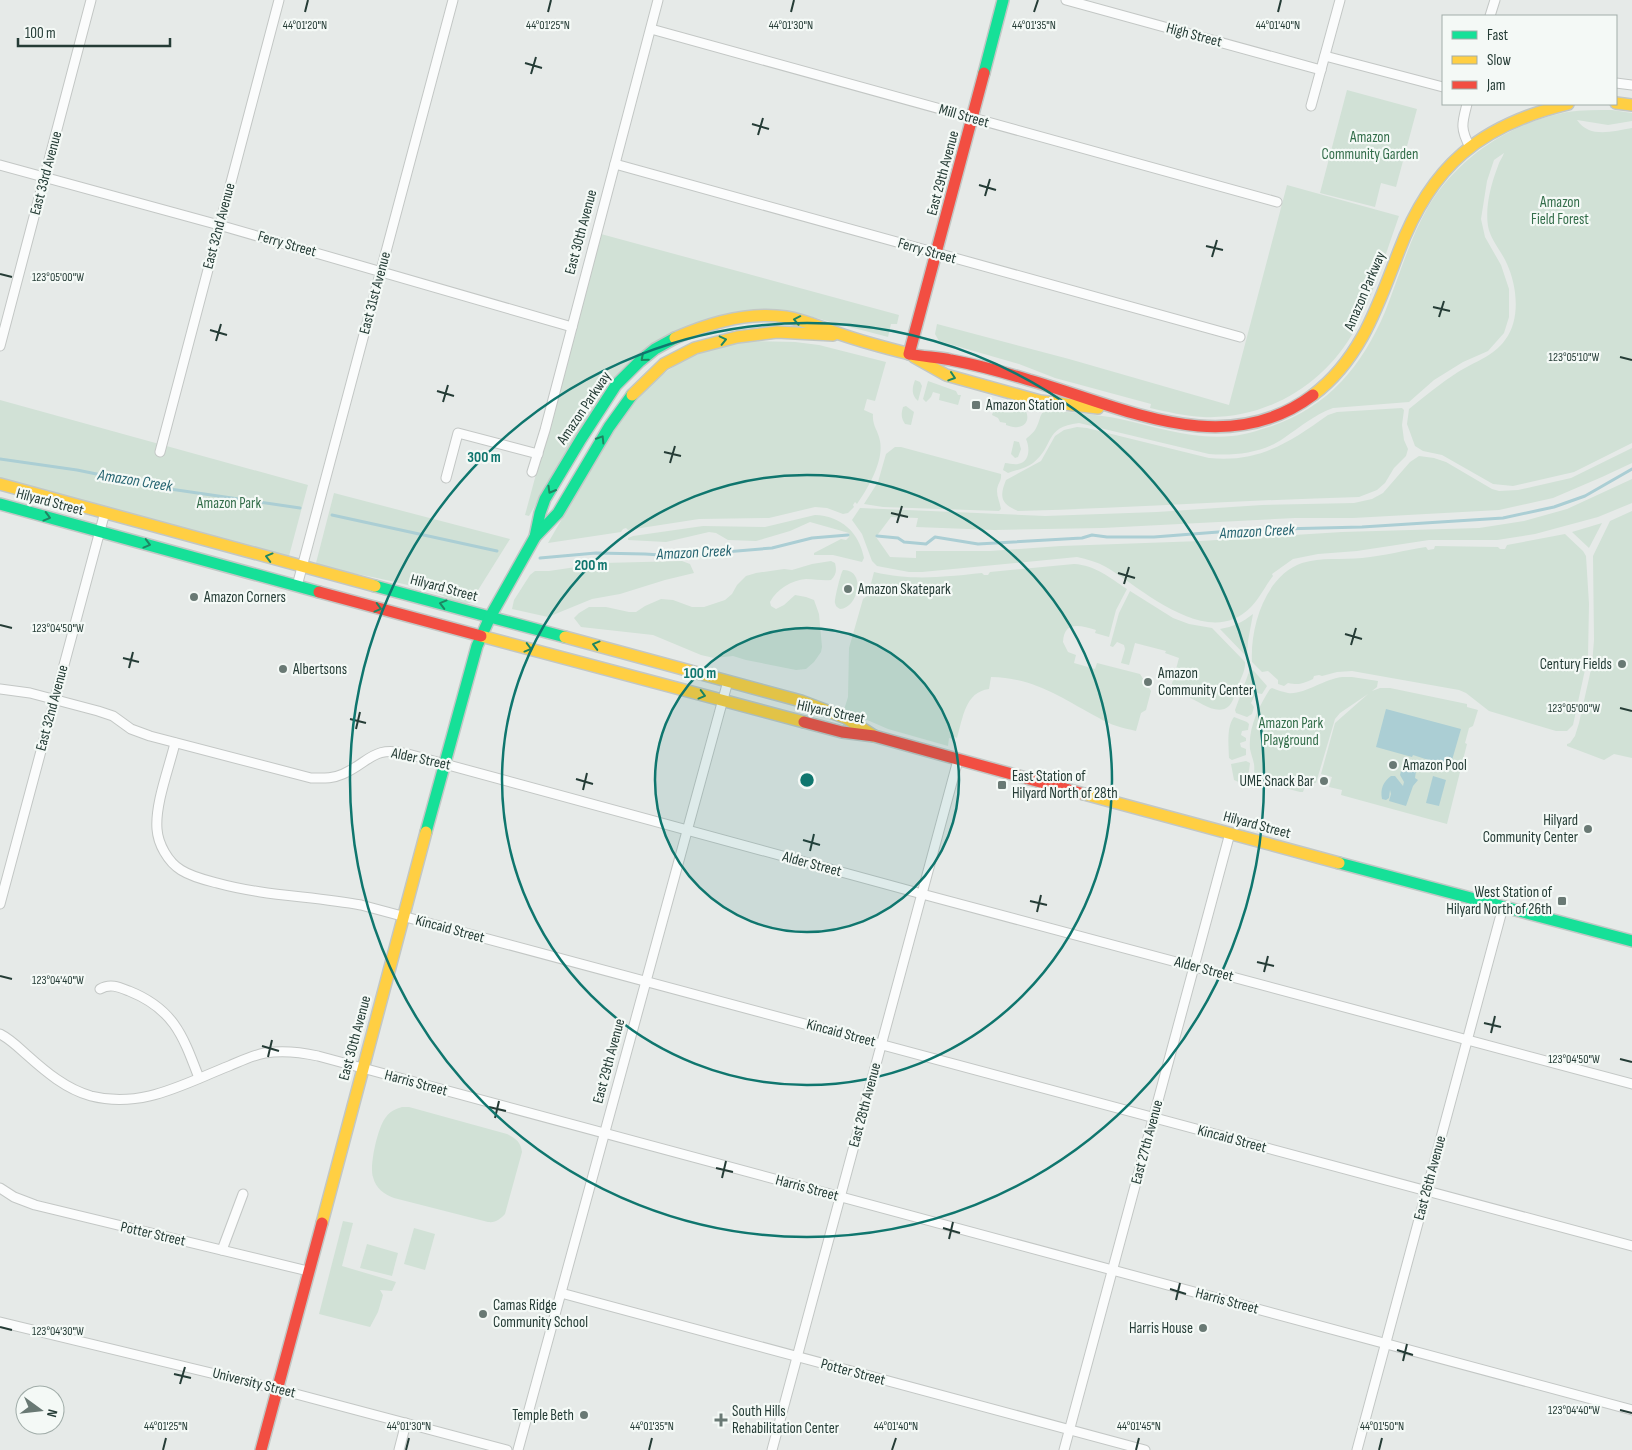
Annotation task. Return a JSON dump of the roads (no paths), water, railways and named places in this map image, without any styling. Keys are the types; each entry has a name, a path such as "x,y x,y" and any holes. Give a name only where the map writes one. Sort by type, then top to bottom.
{"main road":[{"name":"East 29th Avenue","path":"909,354 1003,0"},
{"path":"1617,103 1632,105"},
{"name":"Amazon Parkway","path":"535,538 542,504 610,394 625,375 653,350 681,334 712,324 746,317 775,316 816,324 843,335 909,354 952,360 1036,382 1125,411 1180,424 1208,428 1235,427 1262,421 1286,412 1327,385 1347,363 1361,341 1376,310 1413,217 1426,194 1440,175 1470,147 1488,134 1514,120 1535,112 1564,105"},
{"name":"Amazon Parkway","path":"481,636 535,538 558,513 582,470 630,397 664,364 695,348 758,333 843,335"},
{"name":"Amazon Parkway","path":"909,354 946,375 1040,401 1125,411"},
{"name":"Hilyard Street","path":"0,484 816,706 846,718 874,736"},
{"name":"Hilyard Street","path":"0,504 481,636 842,732 874,736 1503,907 1631,939"},
{"name":"East 30th Avenue","path":"261,1450 362,1068 481,636"}],"street":[{"name":"East 33rd Avenue","path":"0,346 91,0"},
{"name":"East 32nd Avenue","path":"160,452 279,0"},
{"name":"East 31st Avenue","path":"297,586 453,0"},
{"name":"East 30th Avenue","path":"532,472 658,0"},
{"name":"High Street","path":"1066,0 1321,70"},
{"path":"1311,106 1340,0"},
{"path":"1490,15 1495,0"},
{"name":"Mill Street","path":"651,29 1277,202"},
{"path":"1325,56 1442,87"},
{"path":"1617,82 1632,85"},
{"path":"1467,105 1462,128 1470,147"},
{"name":"Ferry Street","path":"615,164 1240,337"},
{"name":"Ferry Street","path":"0,165 219,225 572,327"},
{"path":"446,478 458,433 538,454"},
{"name":"East 32nd Avenue","path":"0,904 2,888 105,512"},
{"name":"East 29th Avenue","path":"518,1450 728,681"},
{"name":"Alder Street","path":"0,689 30,693 98,710 113,716 131,729 150,736 311,778 326,779 341,775 370,756 388,751 401,752 1632,1084"},
{"name":"Kincaid Street","path":"175,743 157,815 157,831 169,859 180,870 193,876 233,888 279,895 333,899 404,916 1632,1246"},
{"name":"East 28th Avenue","path":"772,1450 958,760"},
{"name":"East 27th Avenue","path":"1064,1450 1230,833"},
{"name":"East 26th Avenue","path":"1357,1450 1503,907"},
{"path":"100,989 104,986 114,986 140,996 160,1007 176,1024 188,1047 199,1078"},
{"name":"Harris Street","path":"0,1034 46,1072 68,1086 90,1096 114,1099 138,1099 162,1094 256,1055 283,1051 318,1056 1632,1410"},
{"name":"Potter Street","path":"0,1188 14,1197 35,1205 308,1271"},
{"path":"222,1250 243,1194"},
{"name":"Potter Street","path":"561,1293 1145,1450"},
{"name":"University Street","path":"0,1322 278,1388 507,1450"},
{"path":"399,1450 406,1423"}],"water":[{"path":"1386,709 1461,729 1450,767 1413,755 1412,757 1376,747"},
{"path":"1402,767 1416,771 1415,778 1418,780 1413,786 1406,806 1389,801 1390,790 1389,798 1386,800 1382,799 1381,795 1383,786 1391,776 1395,776 1403,786 1404,782 1400,775"},
{"path":"1433,776 1446,780 1439,806 1426,803"}],"waterway":[{"name":"Amazon Creek","path":"0,459 77,470 170,489 300,508"},
{"name":"Amazon Creek","path":"877,536 898,538 904,542 926,544 935,537 978,544 1082,538 1092,535 1107,537 1154,537 1244,530 1362,527 1503,518 1554,507 1585,496 1632,469"},
{"name":"Amazon Creek","path":"332,515 497,551"},
{"name":"Amazon Creek","path":"540,558 596,553 677,556 772,548 812,538 848,535"}],"place":[{"name":"Amazon Station","path":"976,405"},
{"name":"Amazon Skatepark","path":"848,589"},
{"name":"Amazon Corners","path":"194,597"},
{"name":"Century Fields","path":"1622,664"},
{"name":"Albertsons","path":"283,669"},
{"name":"Amazon Community Center","path":"1148,682"},
{"name":"Amazon Pool","path":"1393,765"},
{"name":"UME Snack Bar","path":"1324,781"},
{"name":"East Station of Hilyard North of 28th","path":"1002,785"},
{"name":"Hilyard Community Center","path":"1588,829"},
{"name":"West Station of Hilyard North of 26th","path":"1562,901"},
{"name":"Camas Ridge Community School","path":"483,1314"},
{"name":"Harris House","path":"1203,1328"},
{"name":"Temple Beth","path":"584,1415"},
{"name":"South Hills Rehabilitation Center","path":"721,1420"}],"park label":[{"name":"Amazon Community Garden","path":"1370,146"},
{"name":"Amazon Field Forest","path":"1560,210"},
{"name":"Amazon Park","path":"229,503"},
{"name":"Amazon Park Playground","path":"1291,732"}]}
